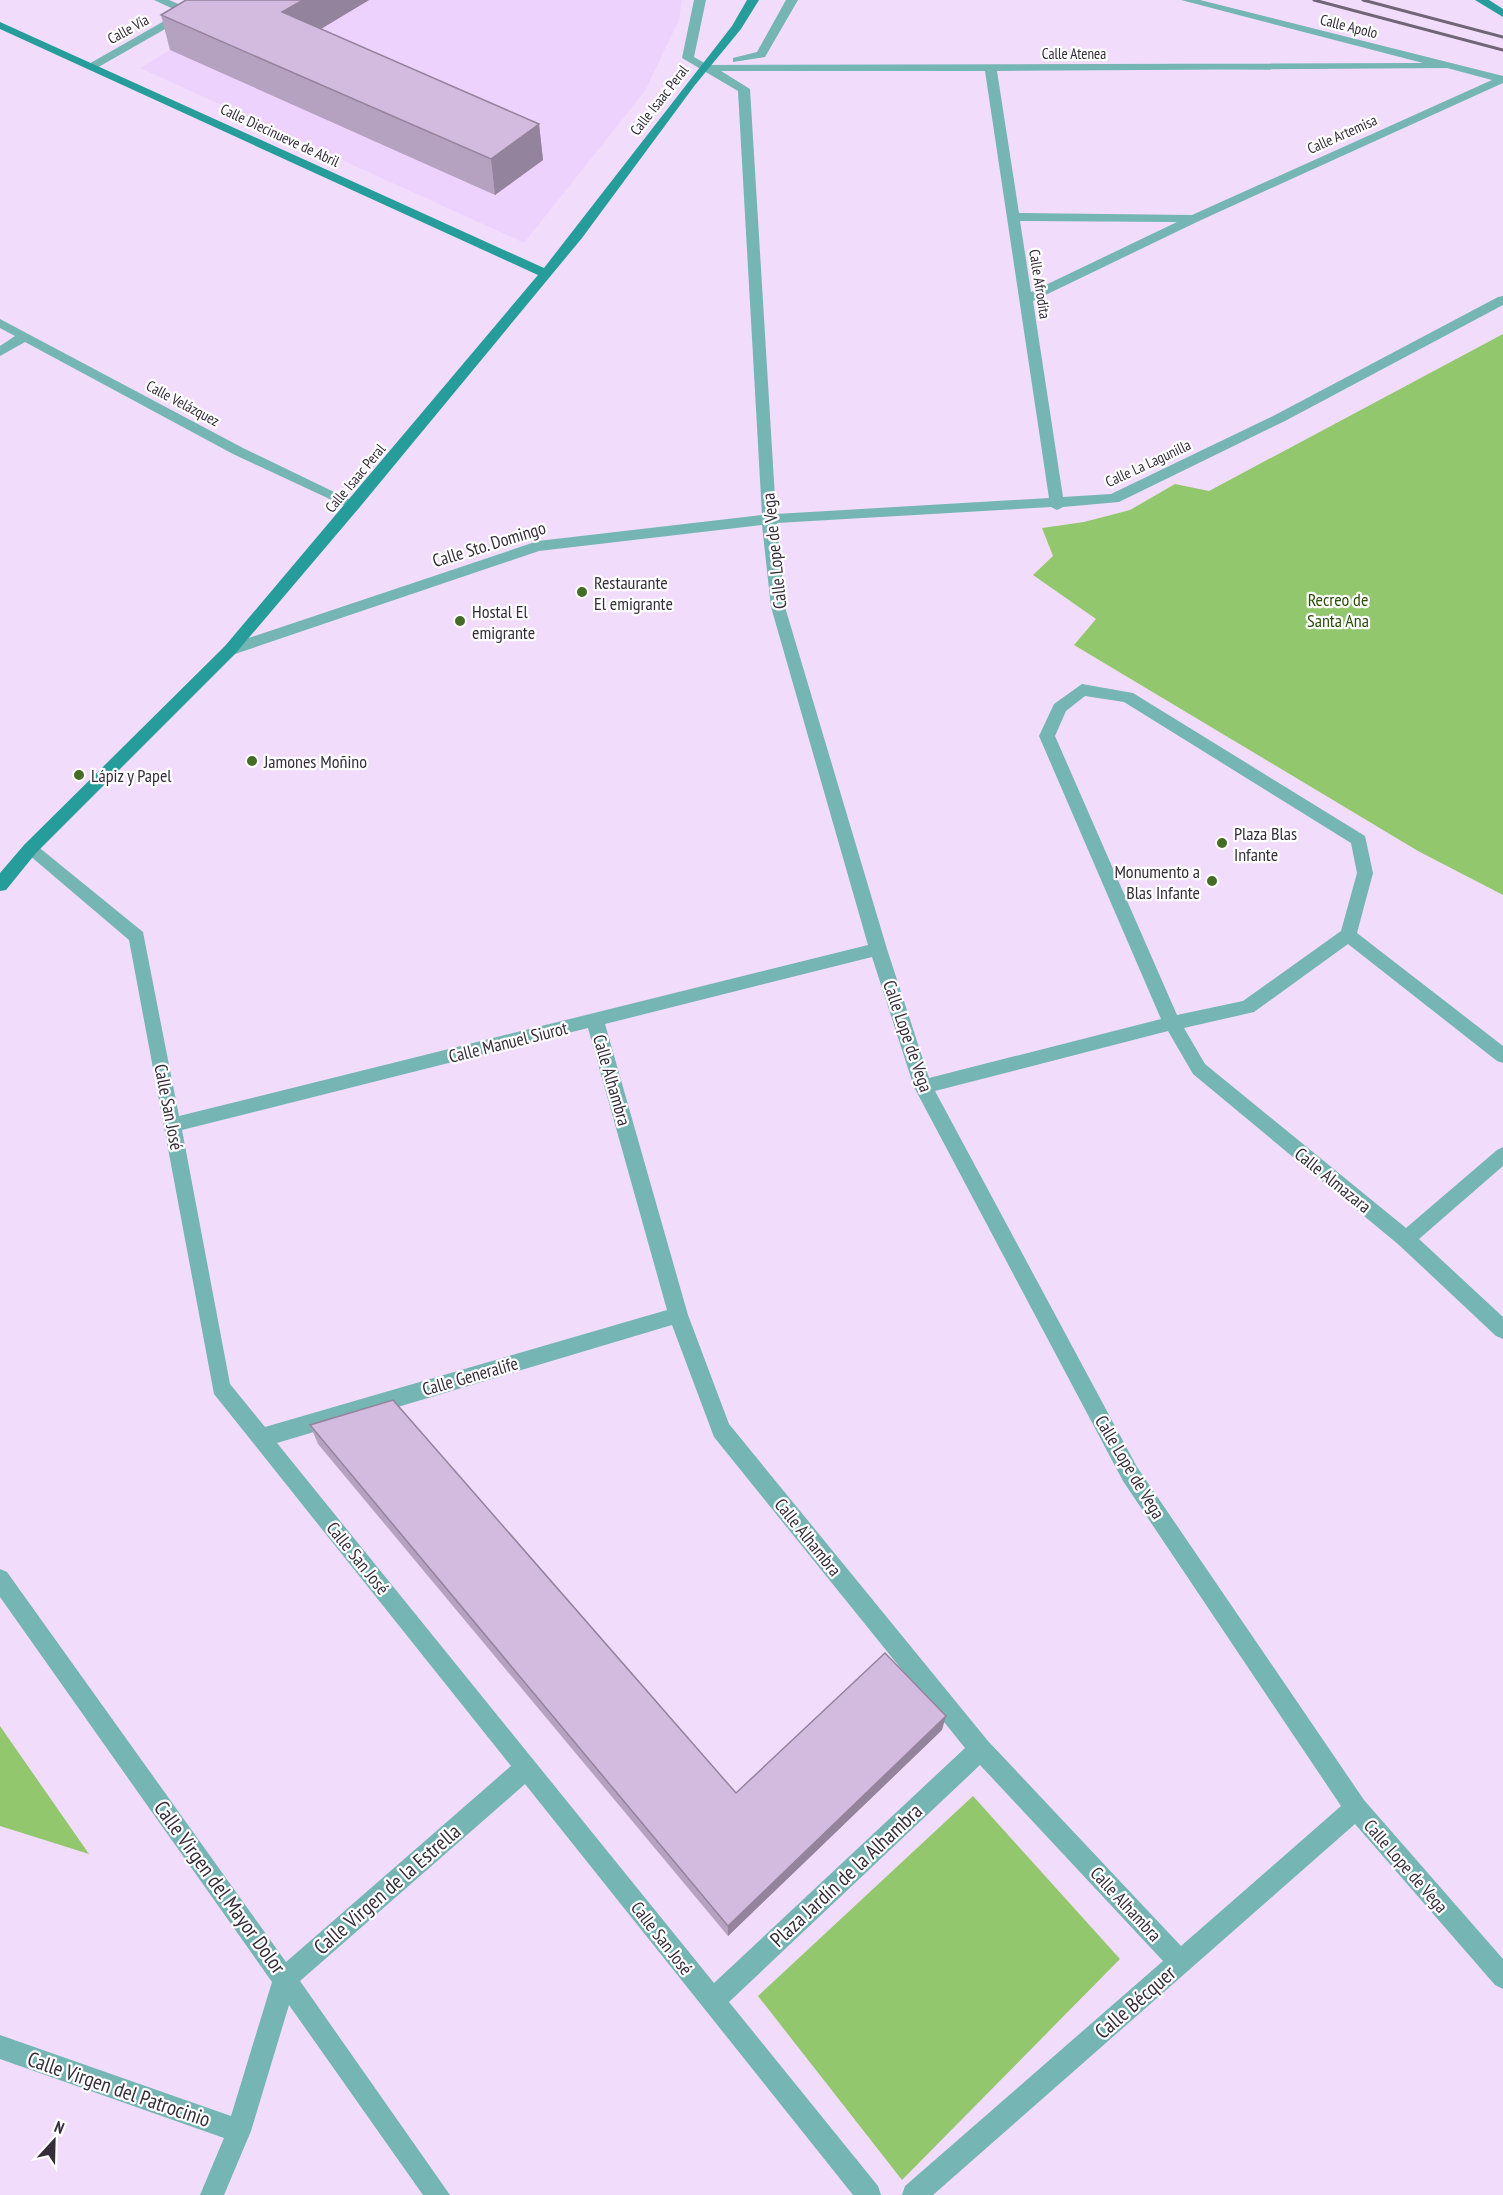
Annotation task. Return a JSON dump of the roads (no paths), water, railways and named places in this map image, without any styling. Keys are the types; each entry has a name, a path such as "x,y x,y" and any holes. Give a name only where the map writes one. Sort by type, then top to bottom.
{"main road":[{"name":"Calle Isaac Peral","path":"0,885 30,849 230,650 354,505 546,274 691,83 738,27 753,0"},
{"path":"1481,0 1503,15"},
{"name":"Calle Diecinueve de Abril","path":"0,25 546,274"}],"street":[{"path":"160,0 188,12"},
{"name":"Calle Vía","path":"91,67 210,0"},
{"name":"Calle Isaac Peral","path":"700,0 688,58 705,68 761,55 792,0"},
{"name":"Calle Apolo","path":"1187,0 1443,66 1503,79"},
{"path":"1338,68 1350,56 1353,43"},
{"name":"Calle Atenea","path":"705,68 1443,66"},
{"name":"Calle Lope de Vega","path":"705,68 744,89 769,519 778,607 878,949 923,1087 1130,1474 1356,1808 1502,1975"},
{"name":"Calle Afrodita","path":"991,69 1057,505"},
{"name":"Calle Artemisa","path":"1026,299 1195,218 1503,79"},
{"name":"Calle Artemisa","path":"1013,217 1195,218"},
{"name":"Calle La Lagunilla","path":"769,519 1057,505 1114,500 1280,418 1503,300"},
{"name":"Calle Velázquez","path":"0,323 238,451 354,505"},
{"path":"0,352 25,336"},
{"name":"Calle Sto. Domingo","path":"230,650 538,546 769,519"},
{"path":"923,1087 1172,1023 1248,1008 1348,934 1365,873 1359,840 1128,697 1082,690 1060,708 1047,736 1172,1023"},
{"name":"Calle San José","path":"30,849 137,937 221,1388 869,2195"},
{"path":"1348,934 1503,1056"},
{"name":"Calle Manuel Siurot","path":"172,1125 878,949"},
{"name":"Calle Alhambra","path":"595,1021 678,1315 722,1430 980,1749 1180,1962"},
{"name":"Calle Almazara","path":"1172,1023 1199,1070 1406,1239 1503,1330"},
{"path":"1406,1239 1503,1155"},
{"name":"Calle Generalife","path":"261,1437 678,1315"},
{"name":"Calle Virgen del Mayor Dolor","path":"0,1579 438,2195"},
{"name":"Plaza Jardín de la Alhambra","path":"712,2001 980,1749"},
{"name":"Calle Virgen de la Estrella","path":"285,1978 526,1768"},
{"name":"Calle Bécquer","path":"914,2195 1356,1808"},
{"path":"212,2195 239,2131 285,1978"},
{"name":"Calle Virgen del Patrocinio","path":"0,2047 239,2131"}],"railway":[{"path":"1314,0 1503,50"},
{"path":"1363,0 1503,37"}],"place":[{"name":"Restaurante El emigrante","path":"582,592"},
{"name":"Hostal El emigrante","path":"460,621"},
{"name":"Jamones Moñino","path":"252,761"},
{"name":"Lápiz y Papel","path":"79,775"},
{"name":"Plaza Blas Infante","path":"1222,843"},
{"name":"Monumento a Blas Infante","path":"1212,881"}],"park label":[{"name":"Recreo de Santa Ana","path":"1338,609"}]}
